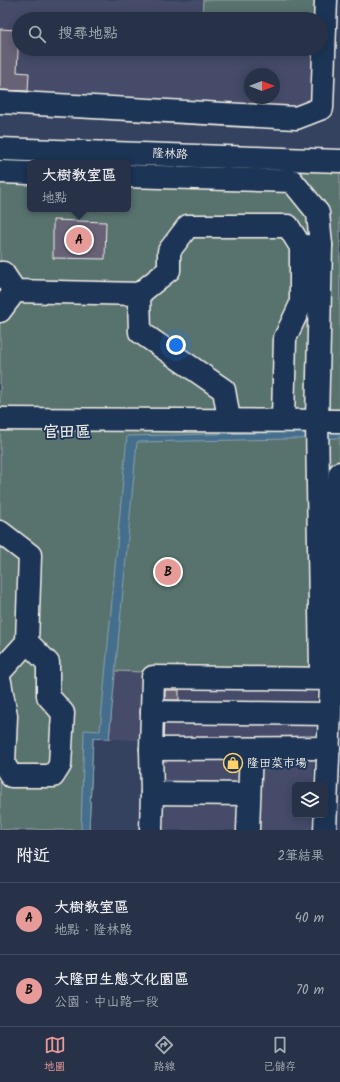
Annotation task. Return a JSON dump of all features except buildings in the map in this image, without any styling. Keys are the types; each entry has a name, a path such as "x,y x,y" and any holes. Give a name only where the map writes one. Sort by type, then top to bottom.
{"street":[{"path":"326,0 326,12"},
{"path":"0,102 296,118 322,108 324,56"},
{"name":"隆林路","path":"0,149 340,161"},
{"path":"0,172 27,173"},
{"path":"131,176 292,181 318,213 301,304 285,338 283,420"},
{"path":"15,291 139,294 169,270 170,251 188,226 288,226 311,246 322,642 330,714 329,748 334,787 325,830"},
{"path":"0,273 3,273 15,291"},
{"path":"0,311 15,291"},
{"path":"139,294 140,332 224,390 228,419"},
{"path":"0,419 228,419 340,421"},
{"path":"326,679 340,473"},
{"path":"0,532 30,555 27,642 0,672"},
{"path":"0,682 6,716 4,764 11,776 52,776 60,765 63,712 48,696 48,663 27,642"},
{"path":"151,830 153,677 326,679"},
{"path":"152,712 330,714"},
{"path":"151,749 329,748"},
{"path":"248,830 251,749"},
{"path":"152,793 249,794"}],"shaded area":[{"path":"0,0 203,0 202,12 12,12 12,56 321,56 319,107 0,96"},
{"path":"340,431 340,438 137,442 109,739 93,738 89,830 81,830 84,730 100,731 127,436"},
{"name":"隆田菜市場","path":"114,671 317,674 313,782 292,782 292,818 311,818 311,830 151,830 153,741 109,739"}],"green space":[{"path":"203,0 322,0 321,12 202,12"},
{"path":"0,147 340,161 340,473 332,679 115,671 109,739 93,738 89,830 0,830"}],"place":[{"name":"大樹教室區","path":"79,240"},
{"name":"大隆田生態文化園區","path":"168,572"},
{"name":"隆田菜市場","path":"233,763"}],"district":[{"name":"官田區","path":"67,432"}]}
